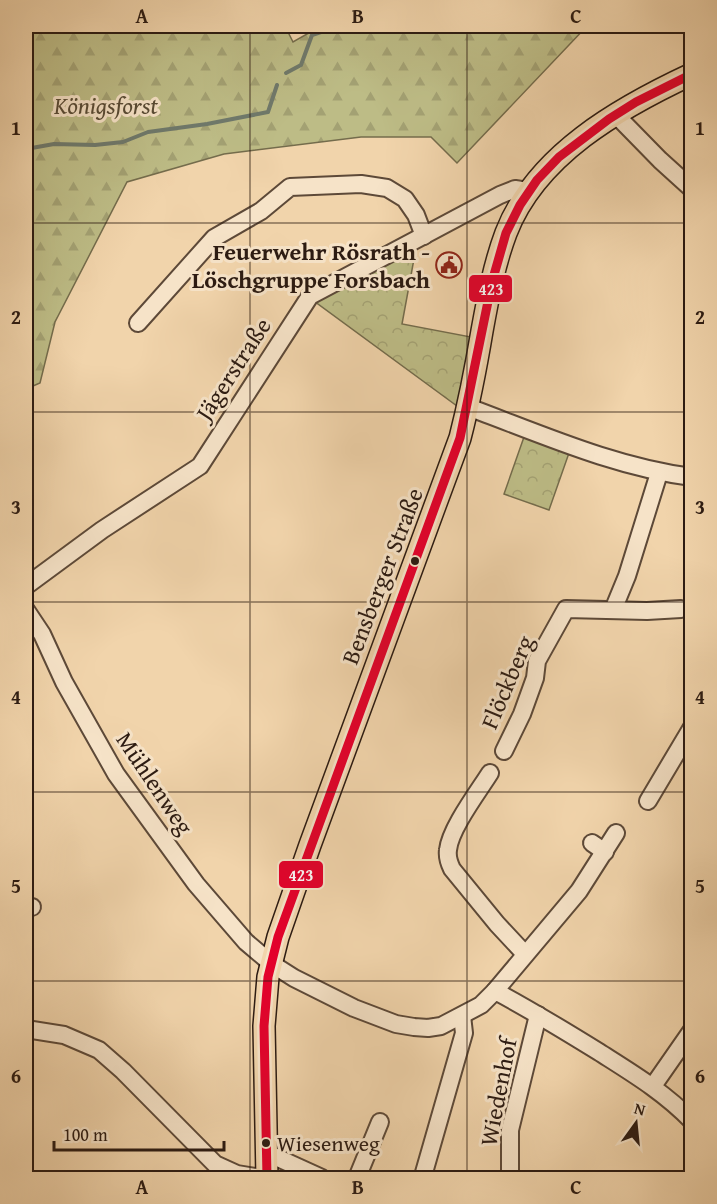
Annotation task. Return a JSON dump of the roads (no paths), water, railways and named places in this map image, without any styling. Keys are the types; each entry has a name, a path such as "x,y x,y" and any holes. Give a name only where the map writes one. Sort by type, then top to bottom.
{"main road":[{"name":"Bensberger Straße","path":"267,1179 264,1026 267,988 272,964 288,907 450,470 468,407 496,264 506,234 528,191 561,155 615,114 692,74"}],"street":[{"path":"615,114 692,189"},
{"path":"138,323 214,238 261,211 290,187 361,184 387,188 405,199 416,215 424,236"},
{"name":"Jägerstraße","path":"26,585 102,530 200,466 310,296 515,189 528,191"},
{"path":"468,407 567,444 658,473 692,477"},
{"path":"614,610 627,576 658,473"},
{"name":"Flöckberg","path":"504,751 522,714 535,678 537,662 566,609 681,609"},
{"name":"Mühlenweg","path":"26,610 42,634 64,682 116,774 196,884 246,942 272,964 294,978 354,1008 396,1024 428,1028 441,1026 481,1005 579,891 598,847 616,833"},
{"path":"648,801 692,727"},
{"path":"490,773 455,830 448,850 448,860 452,869 497,924 525,954"},
{"path":"495,991 653,1086 692,1121"},
{"name":"Wiedenhof","path":"510,1179 510,1131 538,1015"},
{"path":"426,1179 423,1176 464,1032 462,1016"},
{"path":"26,1029 64,1035 99,1050 123,1071 214,1164 237,1174 262,1179"},
{"path":"653,1086 692,1030"},
{"path":"357,1179 380,1122"},
{"path":"267,1153 322,1179"}],"waterway":[{"path":"286,73 301,65 312,35 339,26"},
{"path":"26,149 54,144 95,145 123,142 148,132 207,124 268,112 277,85"}],"place":[{"name":"Feuerwehr Rösrath - Löschgruppe Forsbach","path":"449,265"},
{"name":"Wiesenweg","path":"266,1143"}],"park label":[{"name":"Königsforst","path":"106,105"}]}
